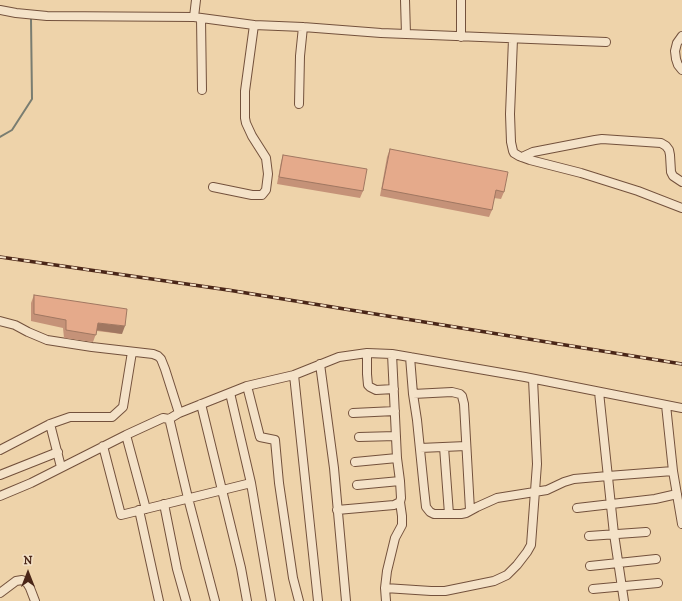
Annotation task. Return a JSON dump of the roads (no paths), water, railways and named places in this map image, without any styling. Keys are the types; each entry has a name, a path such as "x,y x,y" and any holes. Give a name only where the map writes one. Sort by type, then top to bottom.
{"street":[{"path":"196,0 202,90"},
{"path":"405,0 406,34"},
{"path":"461,0 461,37"},
{"path":"0,10 47,16 198,18 254,25 406,34 606,42"},
{"path":"213,187 252,195 262,195 266,190 268,174 266,158 252,136 246,123 244,99 254,25"},
{"path":"299,104 300,56 303,27"},
{"path":"682,36 677,43 675,51 678,65 682,70"},
{"path":"513,39 510,114 511,142 514,153 522,157 581,173 638,191 682,208"},
{"path":"522,157 533,152 602,139 661,143 669,150 671,172 673,176 682,182"},
{"path":"0,321 15,325 47,340 153,354 158,356 161,359 179,414"},
{"path":"0,450 50,424 70,417 112,417 123,407 132,352"},
{"path":"367,354 368,385 376,390 394,389"},
{"path":"0,496 163,418 169,418 247,386 294,375 339,357 367,354 392,354 682,408"},
{"path":"386,601 385,588 387,572 395,538 402,524 392,354"},
{"path":"410,357 426,506 430,512 434,514 461,514 497,498 548,490 574,479 673,471"},
{"path":"320,364 333,461 346,601"},
{"path":"294,375 318,601"},
{"path":"385,588 446,591 494,581 507,574 517,565 527,552 531,545 537,464 532,379"},
{"path":"247,386 260,437 275,440 278,483 293,578 299,601"},
{"path":"413,394 452,392 462,396 470,510"},
{"path":"599,392 610,504 624,601"},
{"path":"230,393 251,483 271,601"},
{"path":"201,404 241,568 247,601"},
{"path":"666,405 673,471 682,524"},
{"path":"353,413 395,411"},
{"path":"169,418 215,601"},
{"path":"50,424 61,467"},
{"path":"126,435 143,510 159,601"},
{"path":"359,437 396,436"},
{"path":"103,446 121,514 143,510 251,483"},
{"path":"420,448 466,446"},
{"path":"444,447 449,514"},
{"path":"0,475 58,452"},
{"path":"355,462 398,458"},
{"path":"357,485 400,481"},
{"path":"577,508 655,499 677,494"},
{"path":"337,510 394,505 400,502"},
{"path":"164,504 177,569 186,601"},
{"path":"589,536 646,532"},
{"path":"590,566 656,559"},
{"path":"0,593 16,581 24,581 30,588 35,601"},
{"path":"592,589 658,583"}],"waterway":[{"path":"0,137 12,130 32,99 31,19"}],"railway":[{"path":"0,257 228,290 682,364"}]}
